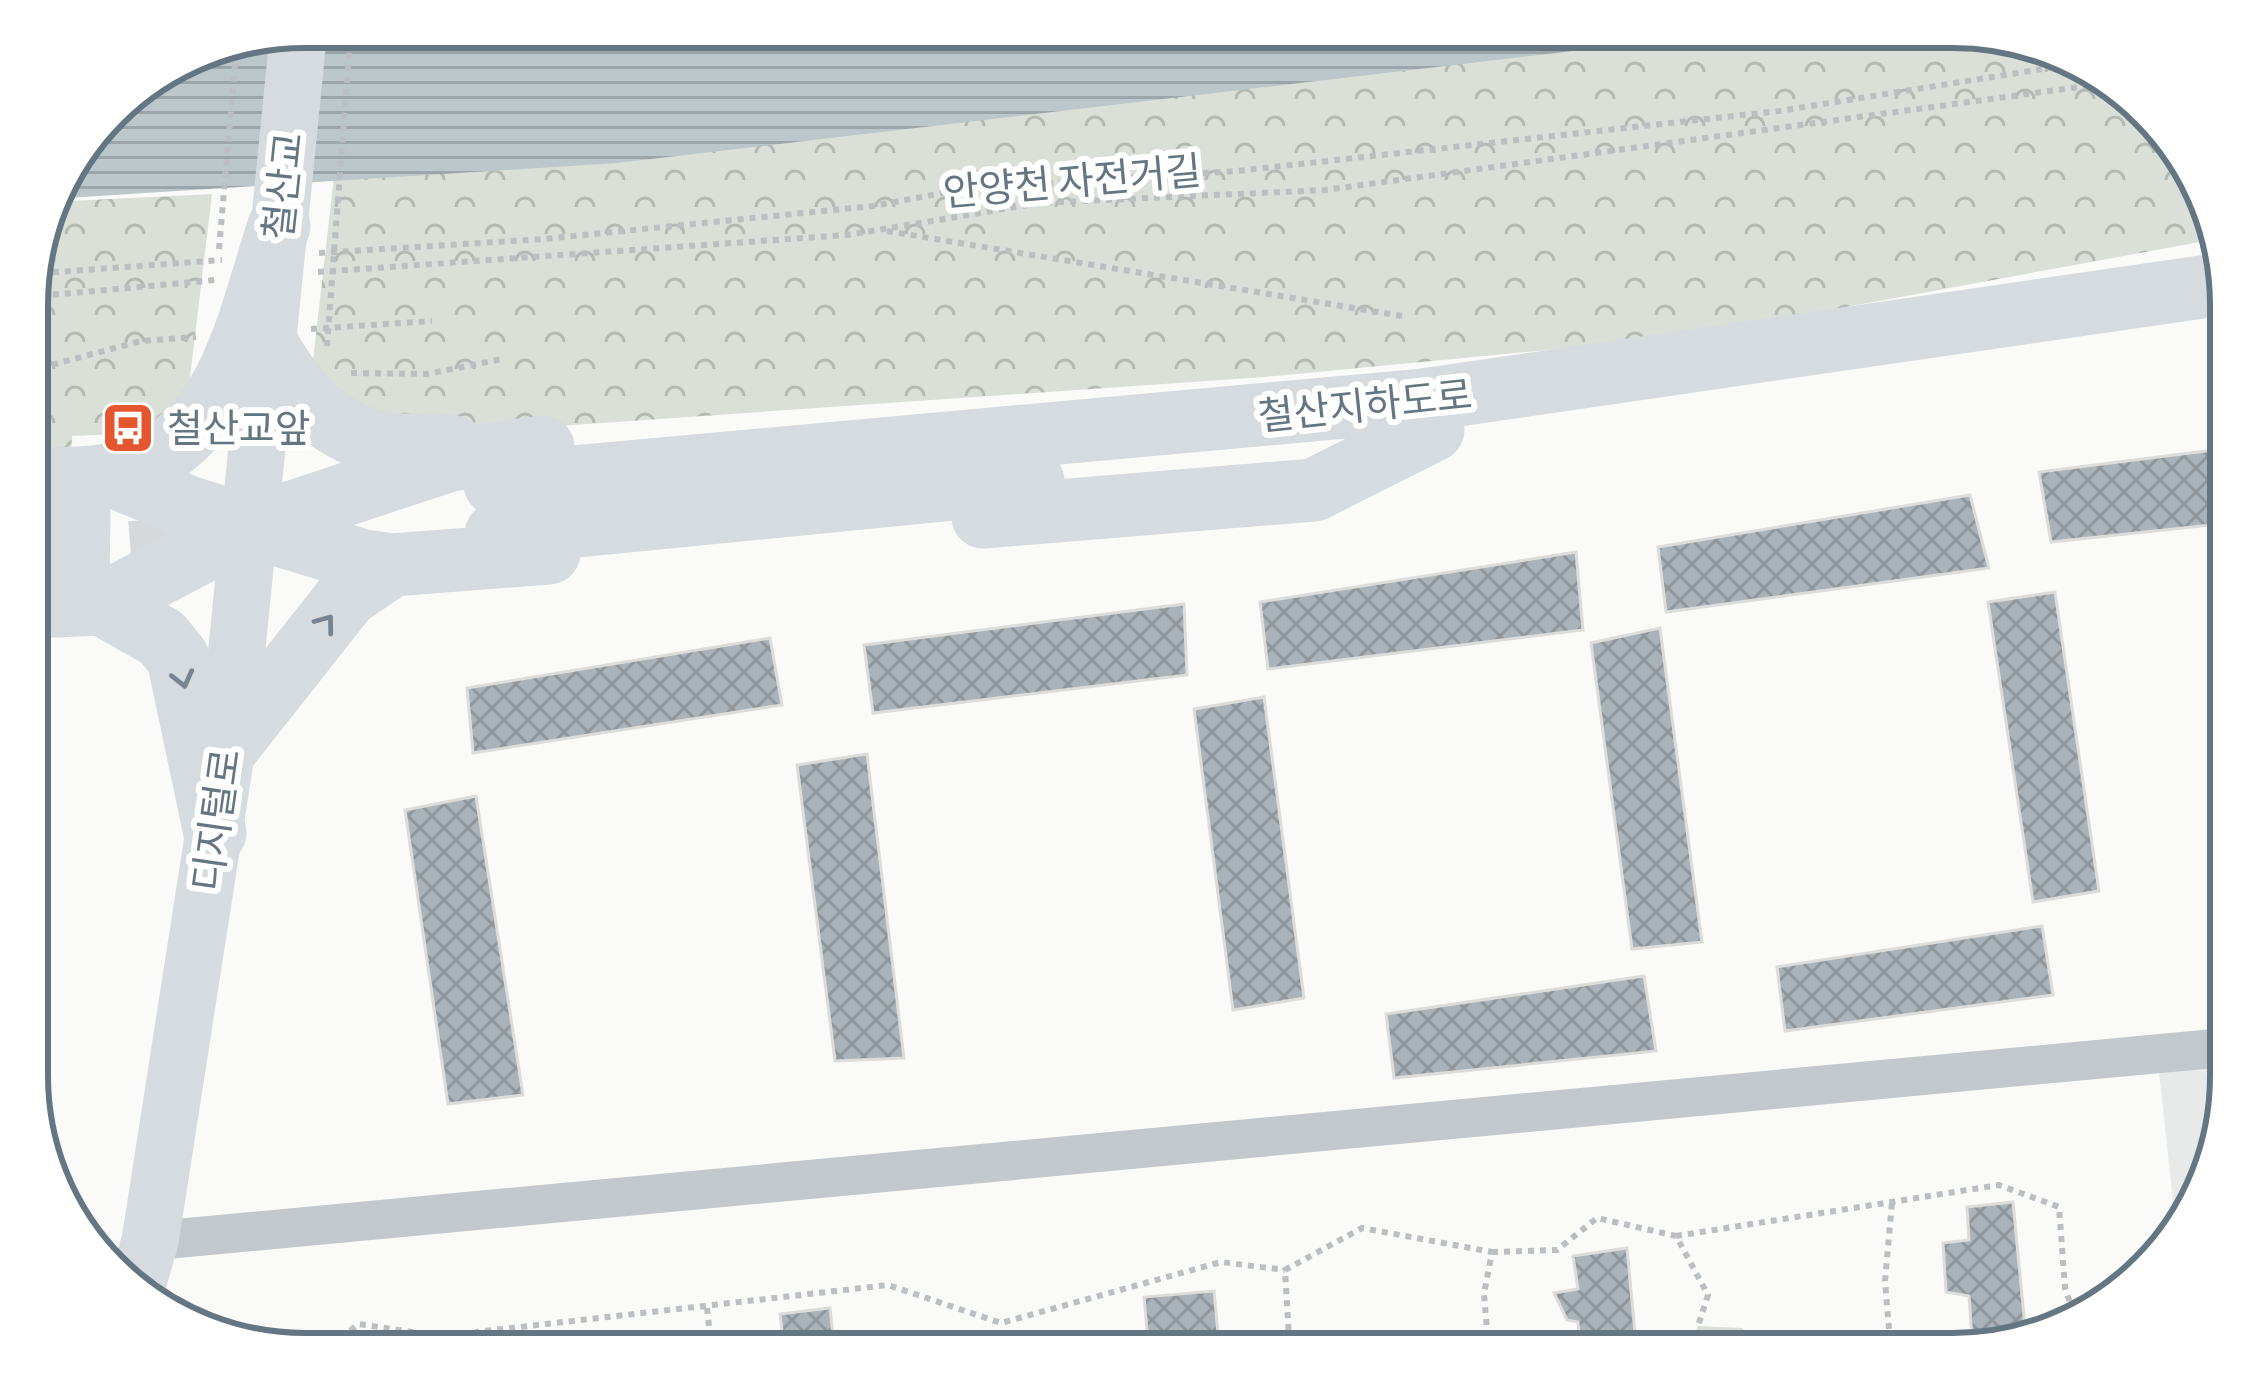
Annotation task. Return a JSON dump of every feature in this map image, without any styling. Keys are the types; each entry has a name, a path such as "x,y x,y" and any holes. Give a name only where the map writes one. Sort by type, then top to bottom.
{"main road":[{"name":"철산교","path":"286,253 297,49"},
{"path":"48,542 110,475 135,466 195,430 262,333 286,253"},
{"name":"철산지하도로","path":"459,510 1154,469 1428,415 2209,286"},
{"name":"철산지하도로","path":"1428,415 2209,326"},
{"path":"262,333 286,380 332,422 390,445 443,444 459,510"},
{"name":"디지털로","path":"143,1266 227,748 251,526 262,333"},
{"path":"48,546 459,510 898,410 1182,388 1325,383 1428,415"},
{"path":"110,475 251,526 459,510"},
{"path":"227,748 347,596 459,510"},
{"path":"48,551 162,638 178,658 215,832"}],"street":[{"path":"143,1266 2209,1049"}],"path":[{"path":"262,333 345,49"},
{"path":"238,58 262,333"},
{"path":"50,272 614,232 873,206 964,190 1260,169 1779,111 2050,68"},
{"name":"안양천 자전거길","path":"286,253 878,230 1040,203 1325,190 2087,86"},
{"path":"878,230 1402,316"},
{"path":"49,295 221,279"},
{"path":"353,374 427,374 502,359"},
{"path":"475,1333 889,1285 1000,1324 1221,1262 1285,1270 1362,1228 1492,1252 1557,1250 1597,1217 1676,1236 1999,1185 2059,1207 2070,1304"},
{"path":"1889,1332 1885,1281 1892,1202"},
{"path":"1676,1236 1708,1295 1698,1326"},
{"path":"1487,1332 1484,1294 1492,1252"},
{"path":"1285,1270 1289,1332"},
{"path":"707,1308 710,1333"},
{"path":"347,1333 358,1324 419,1333"}],"shaded area":[{"path":"1597,48 617,163 72,198 112,136 162,91 222,62 288,49"},
{"path":"2209,1049 2205,1126 2174,1207 2157,1054"}],"green space":[{"path":"348,49 1987,50 2067,75 2096,91 2135,123 2176,177 2202,242 1683,337 1264,377 442,434 310,387"},
{"path":"212,194 188,394 138,433 72,436 71,457 48,458 50,271 71,201"},
{"path":"1698,1326 1742,1328 1746,1332 1695,1332"}],"building":[{"path":"2209,451 2209,525 2051,542 2039,472"},
{"path":"1970,495 1989,568 1666,612 1658,547"},
{"path":"1576,552 1583,630 1268,669 1260,602"},
{"path":"2055,592 2099,891 2033,902 1988,602"},
{"path":"1184,604 1187,675 873,713 864,645"},
{"path":"1660,628 1702,942 1632,949 1591,643"},
{"path":"770,638 782,705 473,753 467,688"},
{"path":"1264,697 1304,998 1233,1010 1194,709"},
{"path":"867,754 904,1058 835,1061 797,765"},
{"path":"476,796 523,1095 448,1104 405,810"},
{"path":"2042,926 2053,995 1785,1031 1777,967"},
{"path":"1644,976 1656,1051 1394,1078 1386,1014"},
{"path":"2013,1202 2025,1322 1972,1332 1969,1296 1946,1292 1943,1243 1969,1240 1967,1207"},
{"path":"1627,1248 1635,1332 1579,1332 1578,1322 1567,1320 1554,1293 1578,1289 1573,1256"},
{"path":"1214,1291 1218,1332 1147,1332 1144,1297"},
{"path":"830,1308 833,1333 782,1333 780,1314"}],"tunnel":[{"path":"48,559 219,546"}],"place":[{"name":"철산교앞","path":"128,428"}]}
